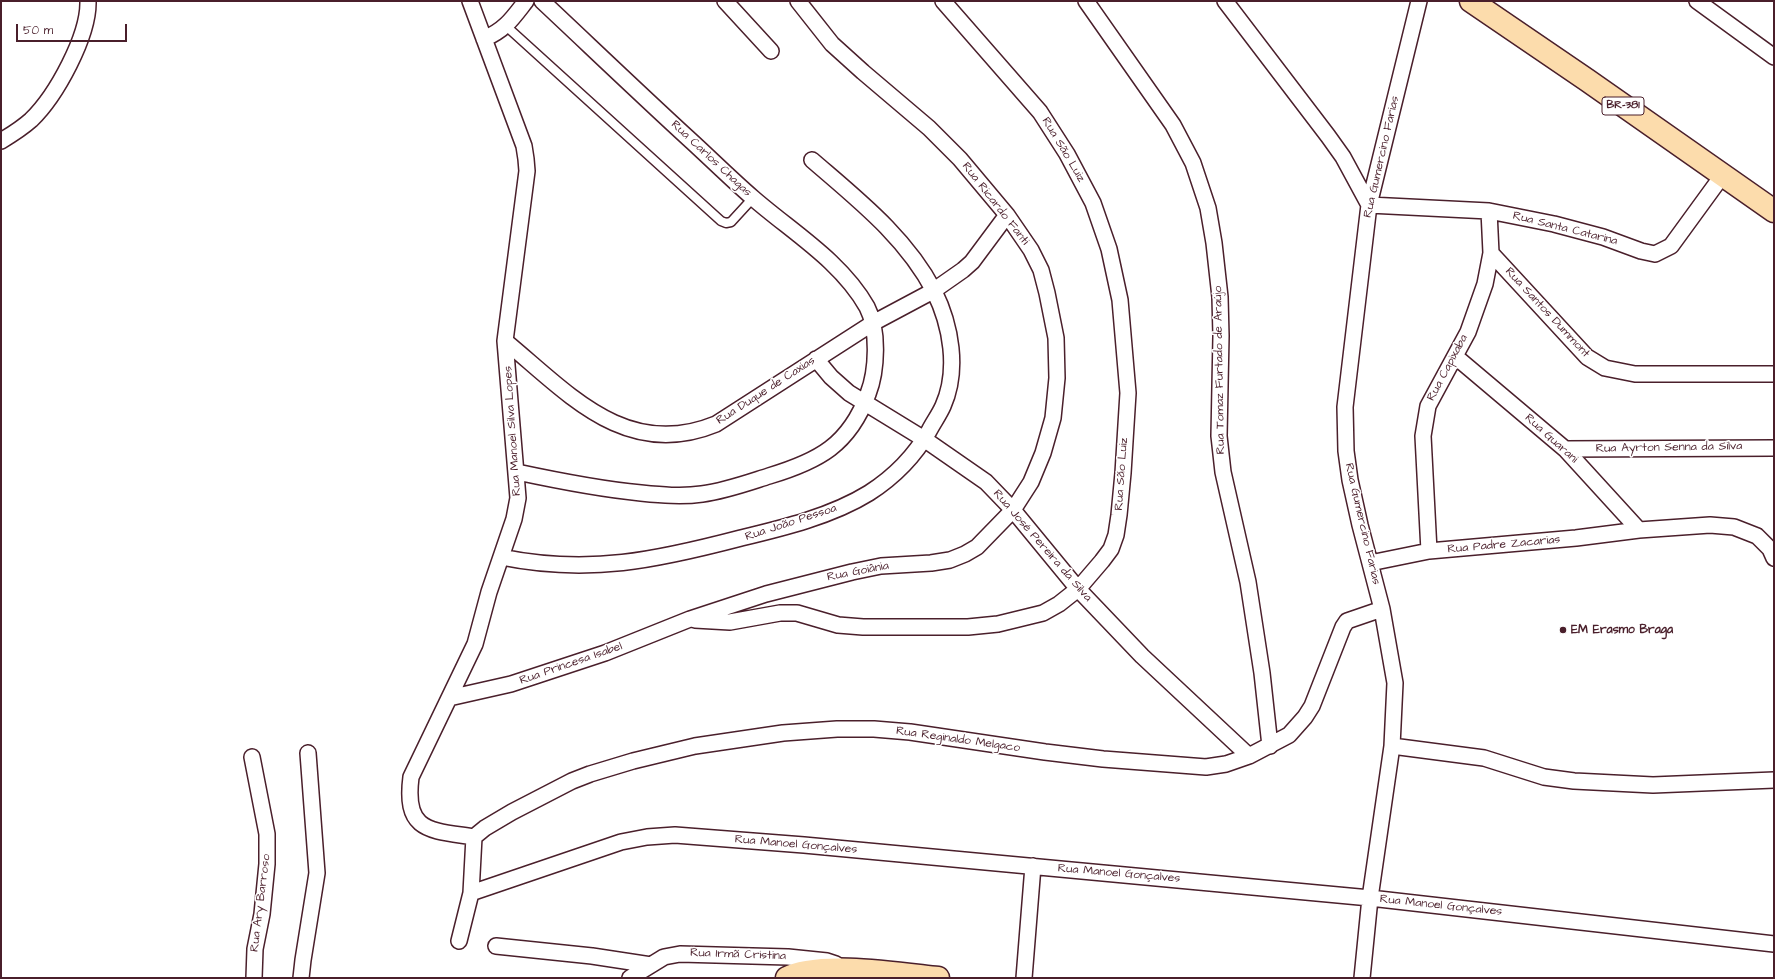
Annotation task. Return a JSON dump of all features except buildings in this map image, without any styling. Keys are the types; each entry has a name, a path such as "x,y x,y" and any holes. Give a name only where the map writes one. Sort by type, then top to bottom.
{"main road":[{"name":"BR-381","path":"1471,1 1587,80 1774,212"},
{"path":"787,978 802,972 938,978"}],"street":[{"path":"1,141 31,120 57,87 82,34 88,8 88,1"},
{"name":"Rua Manoel Silva Lopes","path":"470,1 524,146 526,159 527,171 505,341 518,498 517,508 502,557 489,592 477,638 411,777 409,794 410,807 414,818 424,826 437,831 474,837"},
{"path":"484,39 500,31 506,26 526,1"},
{"name":"Rua Carlos Chagas","path":"517,472 583,486 671,495 701,494 742,485 810,462 832,448 844,438 854,424 865,402 872,383 875,353 873,323 868,309 849,282 822,255 753,198 542,1"},
{"path":"725,1 771,50"},
{"name":"Rua São Luiz","path":"690,619 725,622 744,621 780,613 797,614 838,625 863,627 968,627 998,624 1043,613 1059,604 1078,589 1102,562 1111,549 1116,535 1119,515 1128,393 1120,300 1109,249 1093,203 1067,154 1040,112 942,1"},
{"name":"Rua Tomaz Furtado de Araújo","path":"1086,1 1173,125 1193,163 1208,208 1214,242 1220,297 1220,436 1223,472 1248,582 1262,673 1270,746"},
{"path":"1225,1 1344,157 1369,205"},
{"name":"Rua Gumercino Farias","path":"1362,978 1370,898 1392,746 1395,683 1382,608 1360,525 1350,480 1346,451 1345,407 1369,205 1419,1"},
{"path":"1697,1 1774,57"},
{"name":"Rua Ricardo Fanti","path":"802,3 832,44 929,128 960,159 1008,215 1031,250 1041,270 1056,338 1057,378 1053,418 1031,482 1013,510"},
{"name":"Rua João Pessoa","path":"502,557 530,563 560,566 614,565 678,555 758,534 832,511 868,494 897,473 924,439 943,406 949,384 951,362 951,340 934,290 898,238 869,210 812,160"},
{"name":"Rua Santa Catarina","path":"1369,205 1489,211 1561,226 1604,237 1641,251 1655,254 1671,246 1722,176"},
{"name":"Rua Capixaba","path":"1429,551 1423,436 1428,406 1456,356 1485,284 1491,253 1489,211"},
{"name":"Rua Duque de Caxias","path":"505,341 593,413 625,427 648,434 663,436 684,434 716,424 873,323 934,290 972,262 1008,215"},
{"name":"Rua Santos Dummont","path":"1491,253 1587,357 1605,368 1635,374 1774,374"},
{"name":"Rua Guarani","path":"1456,356 1565,449 1639,530"},
{"name":"Rua José Pereira da Silva","path":"816,359 840,386 924,439 986,482 1013,510 1078,589 1142,656 1250,756"},
{"name":"Rua Ayrton Senna da Silva","path":"1565,449 1774,448"},
{"name":"Rua Goiânia","path":"690,619 766,594 852,572 881,566 931,563 950,560 977,547 1013,510"},
{"name":"Rua Padre Zacarias","path":"1370,563 1429,551 1576,538 1639,530 1710,525 1734,527 1757,536 1770,549 1774,558"},
{"name":"Rua Reginaldo Melgaco","path":"474,837 485,828 512,812 553,790 590,774 695,746 783,733 837,729 910,732 1103,759 1206,767 1226,764 1250,756 1289,735 1305,717 1312,706 1334,653 1339,634 1348,621 1382,608"},
{"name":"Rua Princesa Isabel","path":"449,698 511,684 598,656 690,619"},
{"path":"1392,746 1484,758 1544,777 1574,782 1653,785 1774,780"},
{"path":"302,978 303,960 317,873 308,753"},
{"name":"Rua Ary Barroso","path":"252,757 267,834 262,914 255,949 254,978"},
{"name":"Rua Manoel Gonçalves","path":"471,893 621,842 647,837 675,835 804,845 1370,898 1774,944"},
{"path":"459,941 471,893 474,837"},
{"path":"1024,978 1033,866"},
{"path":"496,946 592,956 651,965"},
{"name":"Rua Irmã Cristina","path":"630,978 664,957 680,954 725,954 819,960 827,961 850,974"}],"lane":[{"path":"506,26 721,221 726,223 731,222 753,198"}],"place":[{"name":"EM Erasmo Braga","path":"1563,630"}]}
